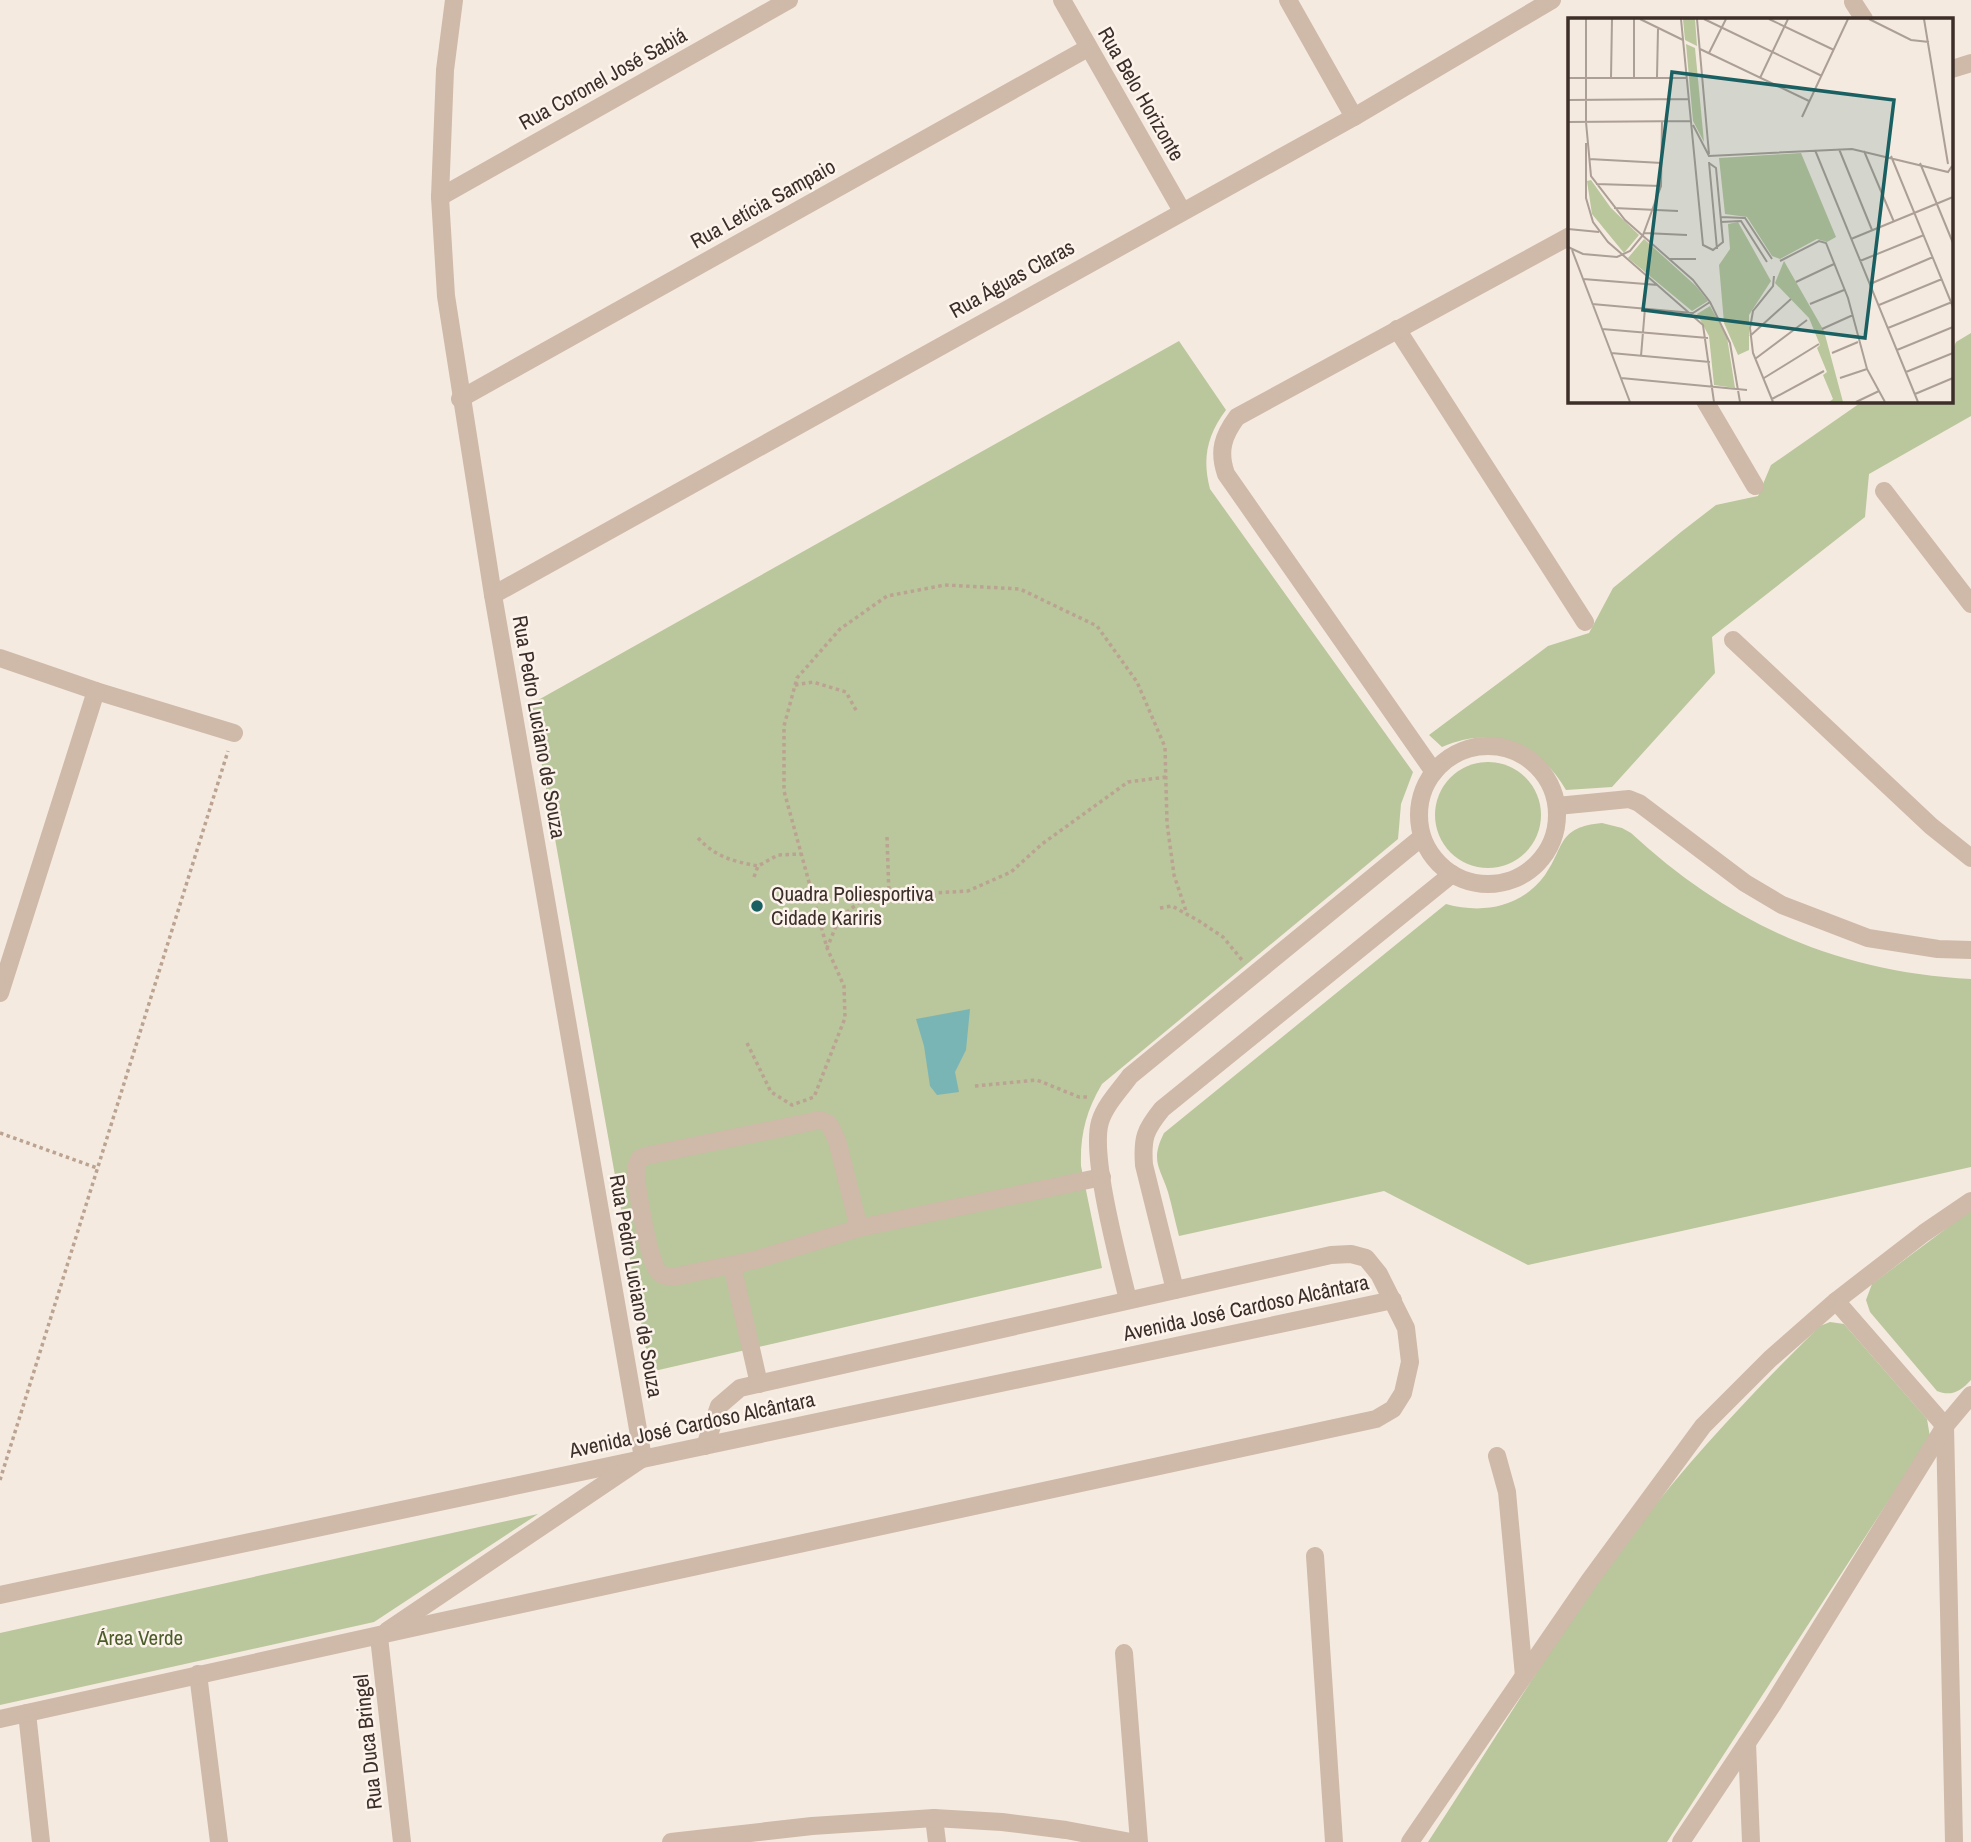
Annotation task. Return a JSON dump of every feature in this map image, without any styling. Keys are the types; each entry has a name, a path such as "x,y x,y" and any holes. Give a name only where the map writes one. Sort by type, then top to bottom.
{"street":[{"name":"Rua Pedro Luciano de Souza","path":"454,0 445,70 440,197 446,296 460,399 493,595 643,1458"},
{"name":"Rua Coronel José Sabiá","path":"440,197 789,0"},
{"name":"Rua Belo Horizonte","path":"1062,0 1182,211"},
{"path":"1288,0 1354,117"},
{"name":"Rua Águas Claras","path":"493,595 1354,117 1522,7 1552,0"},
{"path":"1853,2 1863,18"},
{"name":"Rua Letícia Sampaio","path":"460,399 1088,48"},
{"path":"1954,68 1971,63"},
{"path":"1434,772 1234,485 1222,461 1224,439 1237,417 1568,237"},
{"path":"1397,329 1585,622"},
{"path":"1706,402 1755,486"},
{"path":"1884,491 1971,604"},
{"path":"1733,640 1912,808 1971,858"},
{"path":"0,658 96,691 234,733"},
{"path":"0,993 96,691"},
{"path":"1496,746 1519,752 1538,766 1550,784 1557,806 1556,828 1549,849 1535,867 1516,879 1494,885 1472,883 1451,874 1422,837 1419,815 1423,792 1434,772 1451,756 1473,747 1496,746"},
{"path":"1557,806 1629,799 1639,803 1745,883 1782,905 1868,938 1938,949 1971,950"},
{"path":"1128,1300 1102,1177 1098,1143 1100,1121 1113,1099 1130,1076 1422,837"},
{"path":"1175,1290 1144,1166 1143,1144 1147,1127 1162,1109 1451,874"},
{"path":"859,1228 837,1140 829,1124 820,1120 640,1158 636,1167 652,1259 657,1271 665,1277 755,1260 859,1228 1102,1177"},
{"path":"1410,1842 1637,1512 1703,1426 1770,1359 1836,1301 1924,1233 1971,1201"},
{"path":"0,1719 1376,1419 1393,1409 1403,1393 1410,1362 1406,1328 1379,1274 1366,1258 1352,1254 1331,1255 740,1388 719,1406 705,1446"},
{"path":"732,1265 759,1384"},
{"name":"Avenida José Cardoso Alcântara","path":"0,1595 1393,1300"},
{"path":"1836,1301 1945,1426 1960,1833"},
{"path":"1681,1842 1747,1743 1945,1426 1971,1395"},
{"path":"1497,1456 1507,1492 1524,1676"},
{"path":"379,1637 643,1458"},
{"path":"1315,1556 1334,1842"},
{"name":"Rua Duca Bringel","path":"379,1637 402,1842"},
{"path":"1124,1653 1139,1842"},
{"path":"198,1674 219,1842"},
{"path":"27,1713 41,1842"},
{"path":"1747,1743 1751,1842"},
{"path":"934,1818 937,1842"},
{"path":"671,1842 746,1838 812,1826 934,1818 1015,1823 1131,1842"}],"path":[{"path":"747,1043 771,1093 792,1105 814,1097 845,1018 844,986 827,947 784,791 783,726 797,678 840,629 887,596 945,585 1020,589 1097,626 1137,682 1165,747 1167,823 1174,875 1186,914"},
{"path":"795,685 813,682 846,692 857,712"},
{"path":"0,1480 234,733"},
{"path":"827,947 839,919 865,897 968,891 1011,873 1042,844 1128,782 1166,777"},
{"path":"887,837 889,895"},
{"path":"698,838 712,852 758,866 779,855 801,855"},
{"path":"754,877 758,866"},
{"path":"1160,908 1172,906 1223,937 1254,975"},
{"path":"975,1086 1037,1080 1079,1097 1113,1099"},
{"path":"0,1133 97,1168"}],"green space":[{"path":"1971,333 1971,416 1869,474 1865,517 1712,637 1715,673 1612,787 1566,790 1542,760 1513,742 1479,738 1442,747 1429,735 1548,646 1589,633 1613,588 1716,505 1758,496 1771,465 1862,402 1954,402 1956,342"},
{"path":"1179,341 1226,410 1210,438 1206,468 1210,489 1413,772 1401,804 1398,839 1102,1084 1088,1114 1083,1134 1081,1166 1102,1268 650,1372 531,704"},
{"path":"1488,762 1508,766 1526,777 1537,795 1541,815 1537,835 1526,853 1508,864 1488,868 1468,864 1450,853 1439,835 1435,815 1439,795 1450,777 1468,766"},
{"path":"1602,823 1631,833 1668,865 1707,893 1746,917 1787,937 1830,954 1875,966 1971,979 1971,1167 1528,1265 1384,1191 1179,1236 1158,1164 1158,1151 1164,1133 1446,904 1487,908 1513,901 1524,895 1545,875 1569,834 1587,825"},
{"path":"1971,1210 1971,1380 1955,1392 1942,1393 1937,1391 1870,1312 1866,1300 1872,1284"},
{"path":"1830,1322 1844,1324 1927,1419 1930,1437 1667,1842 1428,1842 1550,1652 1628,1540 1696,1456 1745,1403 1820,1326"},
{"name":"Área Verde","path":"538,1514 374,1622 0,1705 0,1633"}],"water":[{"path":"970,1009 966,1050 955,1072 959,1092 937,1095 930,1086 924,1046 916,1019"}],"place":[{"name":"Quadra Poliesportiva Cidade Kariris","path":"757,906"}]}
